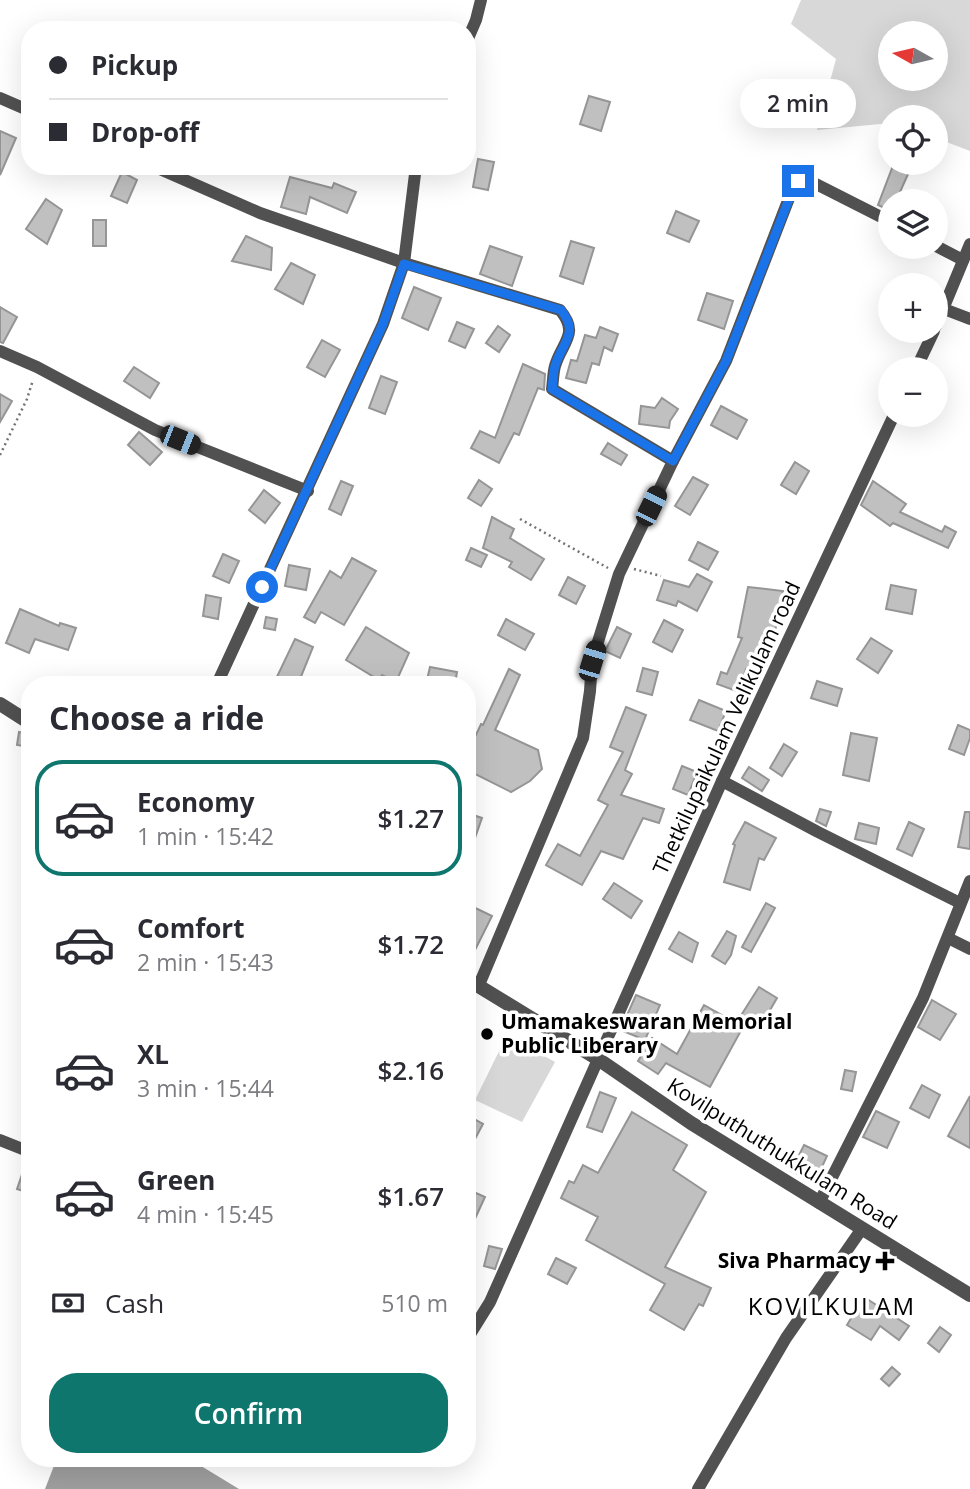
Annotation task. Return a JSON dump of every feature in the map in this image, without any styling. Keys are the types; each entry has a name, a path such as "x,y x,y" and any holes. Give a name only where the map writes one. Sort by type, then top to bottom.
{"street":[{"path":"474,21 481,0"},
{"path":"0,98 21,107"},
{"path":"173,175 260,213 404,264 561,310 569,321 570,335 555,366 552,389 673,461"},
{"path":"221,676 383,324 404,264 414,175"},
{"path":"476,975 583,738 592,661 619,573 673,461 726,361 791,194 798,181 812,182 878,215"},
{"path":"948,299 970,244"},
{"path":"948,252 963,260"},
{"path":"948,311 970,319"},
{"path":"0,351 37,367 155,430 307,491"},
{"name":"Thetkilupaikulam Velikulam road","path":"476,1325 490,1302 722,781 888,427"},
{"path":"0,706 21,718"},
{"path":"722,781 960,903"},
{"path":"819,1203 911,1023 970,881"},
{"path":"948,938 970,949"},
{"name":"Kovilputhuthukkulam Road","path":"476,984 598,1059 691,1123 970,1295"},
{"path":"0,1140 21,1148"},
{"path":"698,1489 786,1338 862,1230"}],"path":[{"path":"0,455 27,399 37,367"},
{"path":"520,519 619,573 636,569 661,576"}],"shaded area":[{"path":"801,0 970,0 970,151 948,143 948,105 878,105 878,124 817,130 836,59 791,24"},
{"path":"507,1035 555,1062 522,1122 476,1100"},
{"path":"54,1467 203,1467 239,1489 45,1489"}],"building":[{"path":"589,96 610,102 601,131 580,124"},
{"path":"0,131 16,138 0,175"},
{"path":"478,159 494,162 488,190 473,187"},
{"path":"121,175 137,180 127,203 111,196"},
{"path":"889,175 908,175 901,189 884,189"},
{"path":"290,177 332,188 334,183 356,192 347,213 310,197 306,214 281,207"},
{"path":"46,199 62,210 47,244 26,229"},
{"path":"676,211 699,221 689,242 667,233"},
{"path":"93,220 106,220 106,246 93,246"},
{"path":"246,236 272,248 271,270 232,261"},
{"path":"571,241 594,248 583,284 560,276"},
{"path":"490,246 522,257 512,286 480,274"},
{"path":"291,263 315,275 303,304 275,289"},
{"path":"414,287 441,298 428,330 402,318"},
{"path":"707,293 733,301 724,329 698,320"},
{"path":"0,307 17,317 3,343 0,342"},
{"path":"457,322 474,329 465,348 449,341"},
{"path":"498,326 510,335 499,352 486,343"},
{"path":"600,327 618,334 612,351 604,347 599,365 592,363 586,383 566,378 571,360 577,361 585,335 596,338"},
{"path":"322,340 340,350 325,377 307,367"},
{"path":"523,364 545,374 544,390 538,388 519,435 514,433 499,463 471,448 480,431 495,438"},
{"path":"134,367 159,383 150,398 124,381"},
{"path":"381,376 397,382 385,414 369,408"},
{"path":"0,394 12,401 0,422"},
{"path":"662,398 678,409 669,428 639,424 641,406 655,408"},
{"path":"721,406 747,420 737,439 711,425"},
{"path":"139,432 162,452 150,465 128,445"},
{"path":"608,443 627,455 621,465 601,454"},
{"path":"795,462 809,471 796,494 781,485"},
{"path":"693,477 708,485 690,515 675,506"},
{"path":"479,480 492,489 481,506 468,498"},
{"path":"341,481 353,486 341,515 329,509"},
{"path":"873,481 906,504 900,512 942,532 945,526 956,532 948,548 893,523 890,526 861,505"},
{"path":"264,490 280,503 265,523 249,510"},
{"path":"492,517 514,529 510,538 544,559 531,580 509,567 512,562 483,548"},
{"path":"698,542 718,552 708,570 689,560"},
{"path":"471,548 487,555 481,567 466,560"},
{"path":"223,554 239,561 229,583 213,576"},
{"path":"352,558 376,571 344,625 321,612 315,623 304,617 330,571 341,578"},
{"path":"289,565 310,569 306,590 285,586"},
{"path":"697,574 712,582 697,611 678,601 676,606 657,600 664,580 689,587"},
{"path":"568,577 585,586 576,604 559,595"},
{"path":"891,585 916,590 912,614 886,609"},
{"path":"748,587 783,591 773,642 765,641 752,671 746,669 739,692 717,684 721,672 727,674 742,638 738,637"},
{"path":"206,595 221,598 218,619 203,616"},
{"path":"20,609 59,626 60,623 76,628 68,650 35,639 29,653 6,643"},
{"path":"266,617 277,619 275,630 264,628"},
{"path":"506,619 534,634 525,650 498,635"},
{"path":"664,620 683,630 672,652 653,642"},
{"path":"366,627 409,653 399,676 372,676 346,660"},
{"path":"617,627 631,634 620,658 605,651"},
{"path":"871,638 892,651 878,673 857,659"},
{"path":"295,639 313,647 301,676 277,676"},
{"path":"430,667 457,672 456,676 428,676"},
{"path":"643,668 658,672 652,695 637,691"},
{"path":"509,669 520,675 495,730 538,750 542,769 530,781 511,792 476,774 476,735 481,724 483,725"},
{"path":"817,681 842,689 837,706 811,698"},
{"path":"699,700 726,711 718,731 690,720"},
{"path":"626,707 646,715 625,770 632,774 621,795 664,809 659,823 643,818 623,859 601,851 582,885 546,865 558,844 580,856 608,805 598,800 623,752 610,747"},
{"path":"958,725 970,730 964,755 949,749"},
{"path":"19,732 21,732 21,746 17,745"},
{"path":"851,733 877,738 869,781 843,775"},
{"path":"784,744 797,752 782,776 770,768"},
{"path":"682,766 697,772 688,795 673,789"},
{"path":"749,767 769,780 762,791 742,778"},
{"path":"820,809 831,812 826,826 816,821"},
{"path":"965,812 970,812 970,849 958,847"},
{"path":"476,816 482,818 476,835"},
{"path":"745,822 776,838 764,860 759,858 750,890 724,882 735,845 733,844"},
{"path":"909,822 924,829 912,856 897,849"},
{"path":"859,823 879,828 876,844 855,839"},
{"path":"614,883 642,901 631,918 603,899"},
{"path":"766,903 775,908 751,952 742,947"},
{"path":"476,908 492,916 476,948"},
{"path":"727,931 736,936 731,955 725,964 712,956"},
{"path":"679,932 698,943 692,962 669,949"},
{"path":"759,987 777,998 759,1029 740,1017"},
{"path":"636,995 660,1005 645,1040 623,1031 624,1022"},
{"path":"932,1000 956,1014 940,1040 918,1027"},
{"path":"704,1005 743,1027 710,1087 666,1063 658,1074 638,1061 652,1038 677,1054"},
{"path":"845,1070 856,1072 852,1091 841,1089"},
{"path":"922,1085 940,1095 929,1118 910,1108"},
{"path":"600,1092 616,1098 602,1132 587,1127"},
{"path":"970,1096 970,1148 948,1136"},
{"path":"876,1111 899,1122 887,1148 863,1137"},
{"path":"632,1112 687,1145 673,1170 706,1192 665,1267 711,1288 703,1306 699,1304 684,1330 650,1310 665,1284 586,1240 598,1217 561,1198 569,1181 574,1183 583,1165 598,1173"},
{"path":"476,1120 483,1124 476,1137"},
{"path":"804,1145 827,1156 815,1182 791,1171"},
{"path":"476,1193 485,1197 476,1216"},
{"path":"489,1246 502,1249 495,1269 484,1266"},
{"path":"556,1258 576,1268 567,1284 548,1274"},
{"path":"864,1297 909,1326 899,1340 880,1326 871,1340 847,1325"},
{"path":"940,1327 951,1335 939,1352 928,1343"},
{"path":"892,1367 900,1374 889,1386 881,1379"}],"place":[{"name":"Umamakeswaran Memorial Public Liberary","path":"487,1034"},
{"name":"Siva Pharmacy","path":"885,1261"}],"district":[{"name":"KOVILKULAM","path":"832,1307"}],"route":[{"path":"262,587 383,324 404,264 561,310 569,321 570,335 555,366 552,389 673,461 726,361 798,181"}]}
